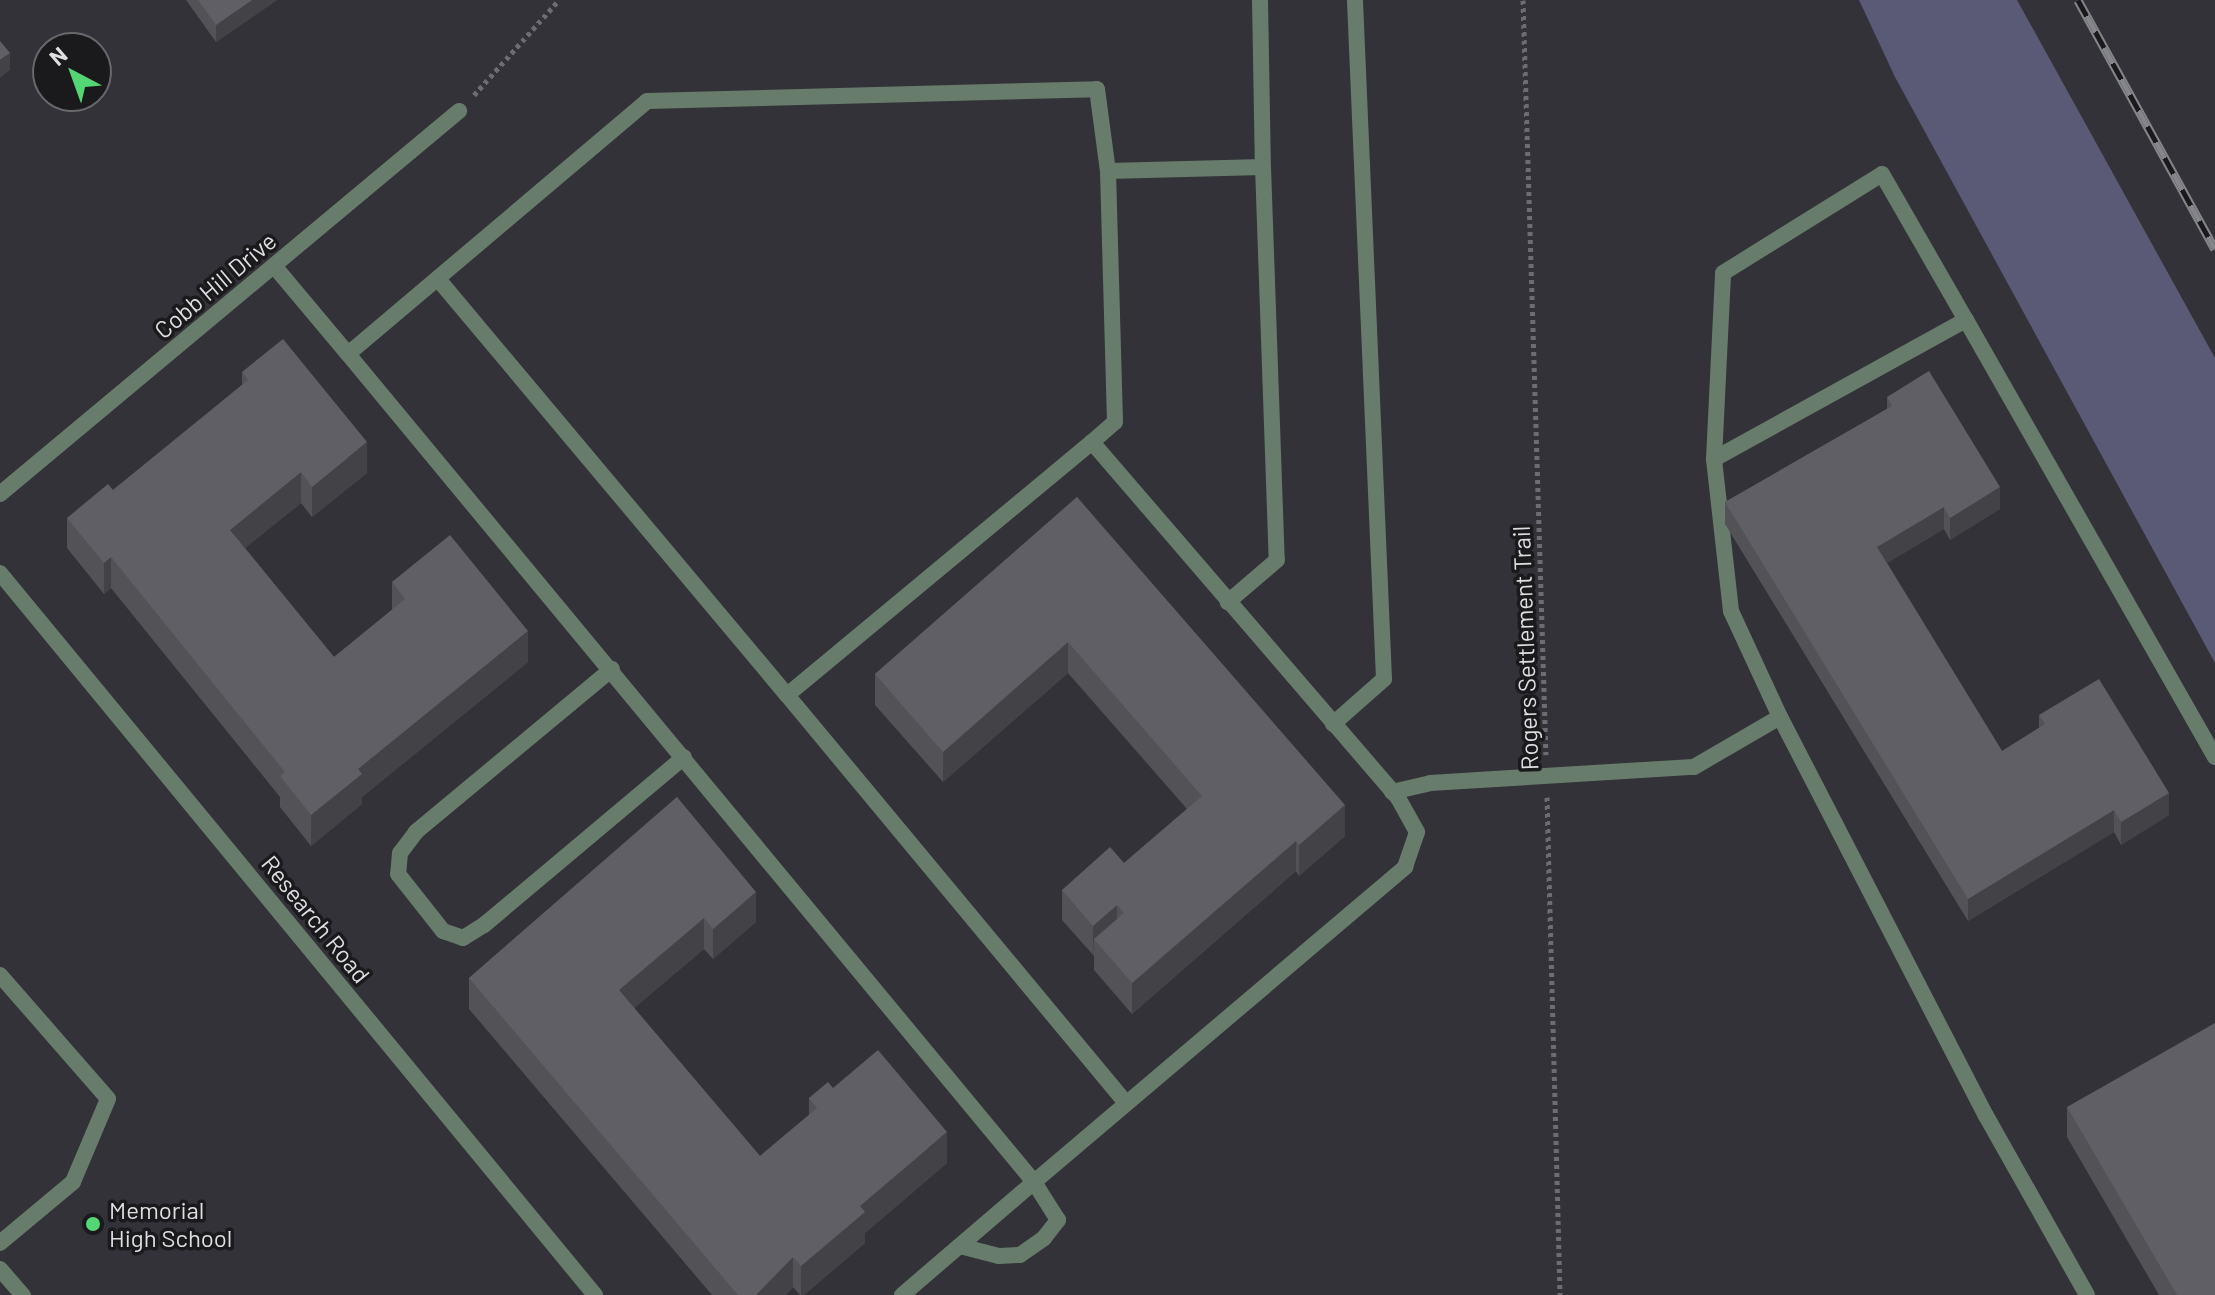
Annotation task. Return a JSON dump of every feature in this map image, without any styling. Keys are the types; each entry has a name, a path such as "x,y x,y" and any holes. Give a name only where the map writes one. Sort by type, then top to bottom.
{"street":[{"path":"1228,602 1277,560 1260,0"},
{"path":"1333,724 1384,679 1355,0"},
{"path":"348,354 647,101 1097,89 1108,171 1115,422 787,695"},
{"name":"Cobb Hill Drive","path":"0,494 459,111"},
{"path":"1108,171 1263,167"},
{"path":"2087,1295 1986,1116 1780,717 1731,611 1714,459 1723,273 1882,174 2215,757"},
{"path":"275,267 612,669 1034,1182 1058,1220 1044,1238 1020,1255 999,1256 960,1246"},
{"path":"438,279 1126,1103"},
{"path":"1714,459 1966,320"},
{"path":"902,1295 1405,867 1417,832 1392,792 1092,442"},
{"name":"Research Road","path":"0,573 595,1295"},
{"path":"612,669 416,832 400,853 398,874 443,931 463,938 484,925 684,757"},
{"path":"1392,792 1430,783 1694,767 1780,717"},
{"path":"0,975 108,1099 73,1182 0,1243"},
{"path":"0,1269 23,1295"}],"path":[{"path":"459,111 559,0"},
{"name":"Rogers Settlement Trail","path":"1523,0 1546,770"},
{"name":"Rogers Settlement Trail","path":"1547,786 1560,1295"}],"shaded area":[{"path":"1859,0 2017,0 2215,358 2215,663 1895,77"}],"building":[{"path":"198,0 252,0 216,25"},
{"path":"0,41 10,53 0,60"},
{"path":"283,339 367,442 312,487 301,472 230,530 334,657 405,599 392,582 450,535 528,631 358,769 362,774 311,815 280,776 285,772 111,557 104,563 67,518 108,484 113,490 248,380 242,372"},
{"path":"1929,371 2000,487 1950,518 1944,507 1877,547 2002,751 2045,724 2039,715 2099,679 2169,793 2121,822 2114,810 1968,899 1725,502 1892,406 1887,397"},
{"path":"1077,497 1345,805 1299,845 1296,841 1132,983 1094,939 1124,913 1117,905 1093,926 1062,890 1110,847 1124,863 1202,796 1068,642 943,752 875,674"},
{"path":"677,797 756,892 713,929 704,918 619,990 760,1156 817,1108 809,1098 828,1082 833,1088 878,1050 947,1132 860,1206 865,1212 801,1266 793,1257 756,1295 738,1295 469,978"},
{"path":"2215,1023 2215,1295 2177,1295 2067,1107"}],"railway":[{"path":"2078,0 2215,249"}],"place":[{"name":"Memorial High School","path":"93,1224"}]}
